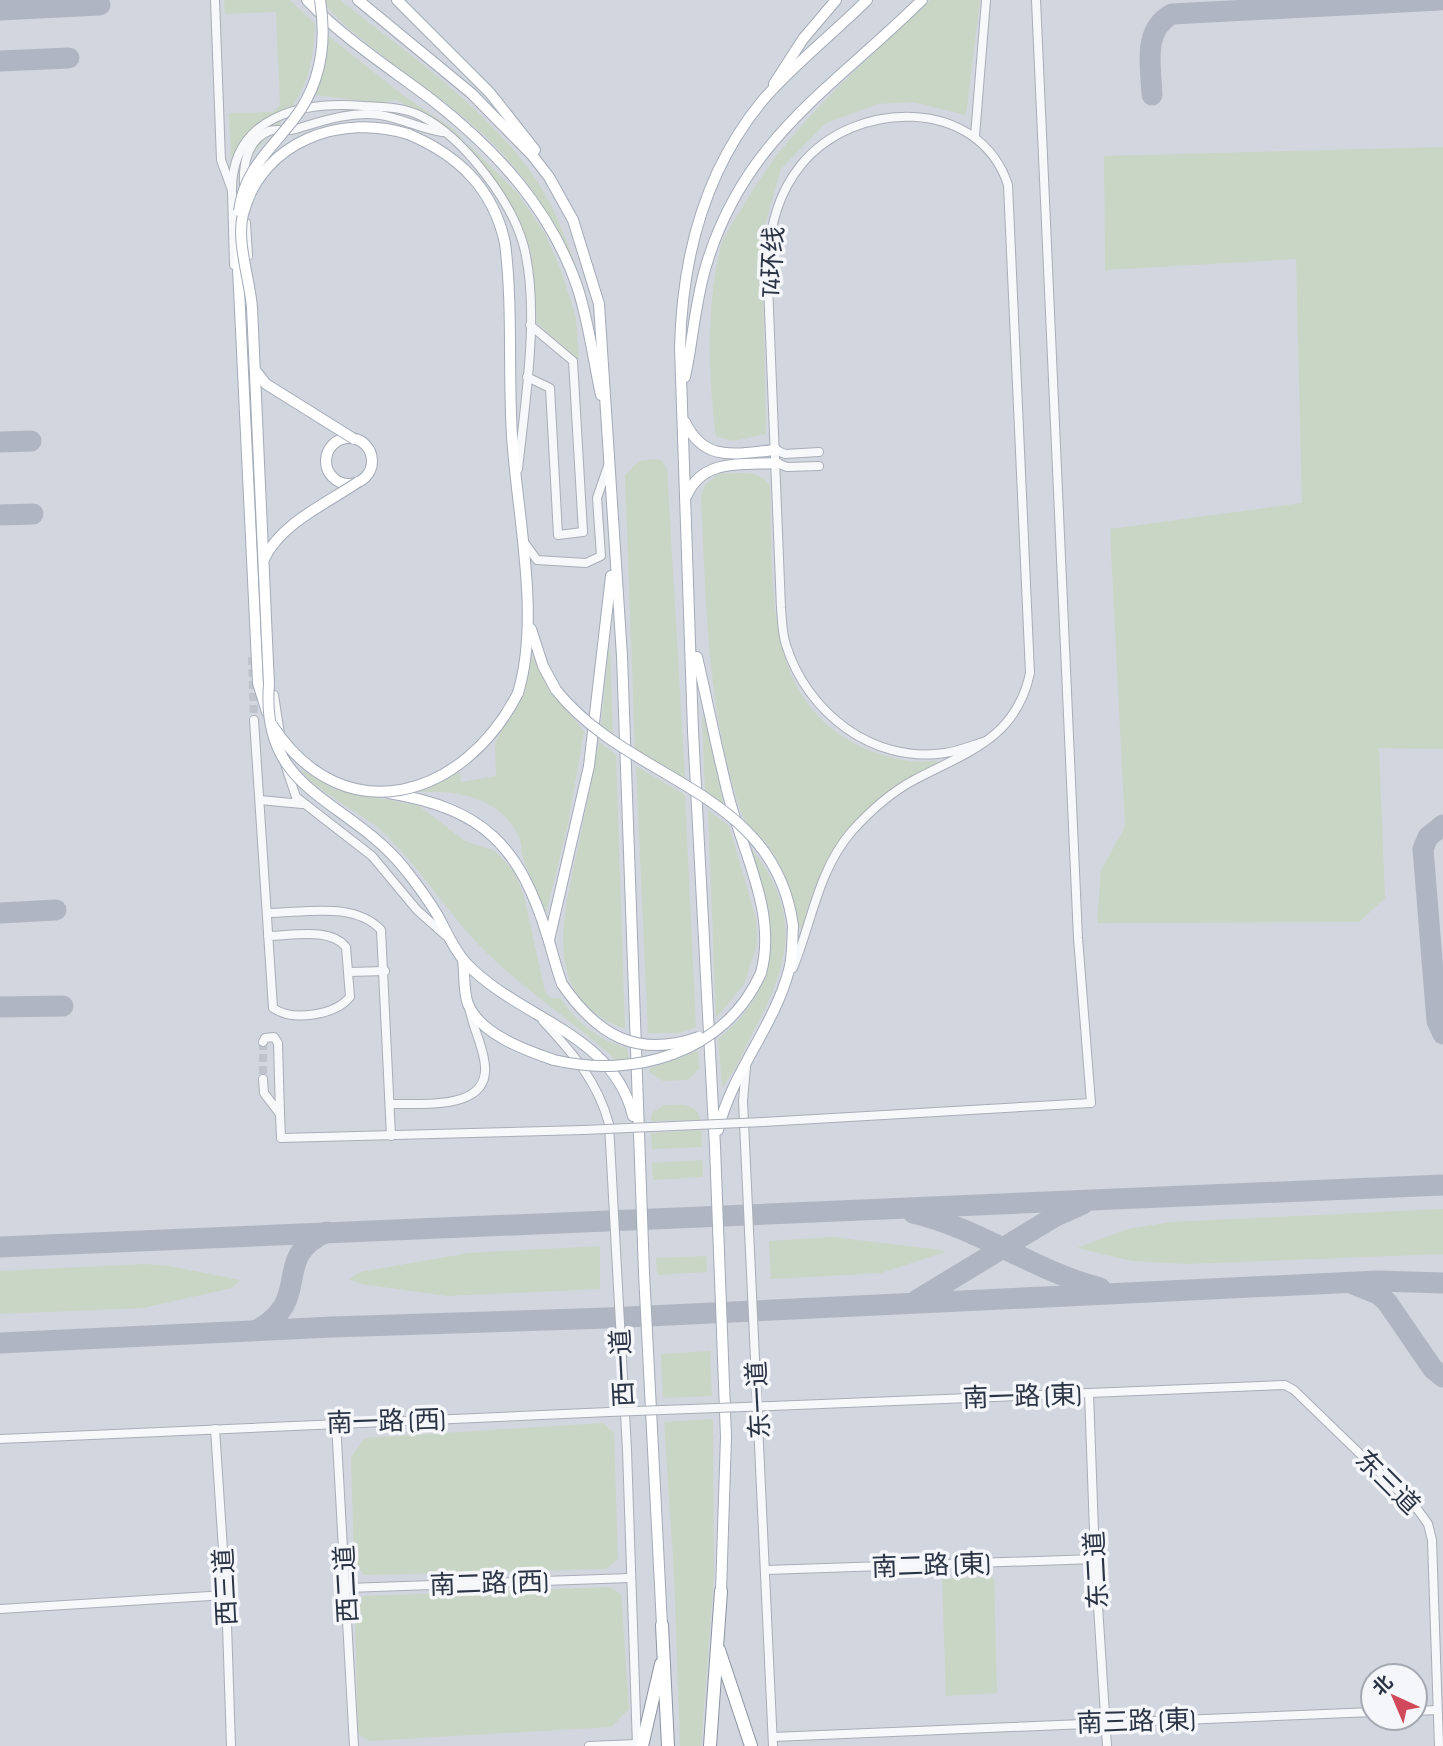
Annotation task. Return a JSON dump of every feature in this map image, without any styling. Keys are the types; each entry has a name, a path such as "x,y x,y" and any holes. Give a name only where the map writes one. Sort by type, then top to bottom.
{"highway":[{"path":"710,1746 721,1591"},
{"path":"662,1625 668,1746"},
{"path":"717,1645 751,1746"},
{"path":"638,1745 664,1650"}],"main road":[{"path":"307,0 353,41 460,122 510,170 532,199 551,228 577,287 605,415"},
{"path":"320,0 324,36 318,72 295,118 249,174 241,199 238,268 258,671 268,716 282,760 299,781 369,831 404,868 436,914 463,960 498,990 578,1037 604,1060 623,1084 639,1139"},
{"path":"358,0 490,111 549,177"},
{"path":"397,0 508,113 529,140 573,220 599,304 605,362 605,415 622,656 639,1139 662,1625"},
{"path":"721,1591 726,1437 715,1147 693,731 692,636 681,393 681,299 696,227 724,159 803,39 836,0"},
{"path":"681,393 706,267 721,224 744,179 764,150 801,109 922,0"},
{"path":"765,98 863,4"},
{"path":"715,1032 668,1044 639,1044 624,1040 590,1019 562,984 552,961 549,940 531,891 516,861 485,830 454,809 424,799 334,781 309,767 268,716 264,560 251,297 241,225 250,195 271,164 300,141 317,133 353,125 372,125 399,131 435,146 476,179 498,216 508,260 516,486 528,616 536,648 556,690 591,726 702,795 743,825 759,842 783,882 793,926 790,968 781,993 723,1110 715,1147"},
{"path":"255,370 265,384 366,446 372,459 369,473 284,532 271,545 264,560"},
{"path":"682,415 692,436 713,452 776,450"},
{"path":"354,439 344,439 331,446 326,465 335,480 349,484 358,482"},
{"path":"686,498 692,485 711,468 777,463"},
{"path":"549,940 589,766 613,552"},
{"path":"376,791 422,785 461,764 489,739 518,692 524,665 528,616"},
{"path":"463,960 468,1004 497,1033 532,1053 554,1060 596,1067 638,1065 686,1049 715,1032 745,1003 761,973 766,948 765,920 729,798 692,636"}],"street":[{"path":"215,0 221,160 232,190"},
{"path":"975,136 986,0"},
{"path":"262,1042 265,1038 274,1037 278,1043 281,1139 584,1130 1091,1103 1078,938 1036,0"},
{"path":"235,301 232,190 235,163 244,144 284,112 329,103 398,108 422,116 464,148 500,194 524,246 530,326 516,486"},
{"path":"443,132 380,115 316,121 294,130 270,130 254,143 243,163 274,703 288,779 296,797 372,856 417,910 450,939"},
{"name":"T4环线","path":"917,116 951,124 975,136 1001,164 1008,185 1030,673 1025,695 1016,713 986,741 944,753 902,753 877,746 832,718 812,696 797,673 785,642 781,608 767,260 776,209 786,186 801,164 843,131 871,120 917,116"},
{"path":"527,377 550,388 558,535 583,532 573,361 530,326"},
{"path":"776,450 785,454 818,452"},
{"path":"777,463 786,467 819,466"},
{"path":"521,537 537,560 586,563 601,556 597,498 608,466"},
{"path":"254,720 270,999 278,1012 295,1014 339,1008 350,997 346,947 334,937 268,936"},
{"path":"781,993 801,948 821,883 849,834 892,795 986,741"},
{"path":"260,800 288,801 310,808"},
{"path":"267,913 360,914 381,930 391,1136"},
{"path":"349,972 385,971"},
{"path":"391,1104 459,1101 468,1098 480,1085 484,1059 468,1004"},
{"name":"西一道","path":"536,1014 582,1066 603,1103 609,1124 627,1450 638,1745"},
{"name":"东一道","path":"748,1055 743,1101 773,1741"},
{"path":"263,1079 264,1093 280,1114"},
{"name":"南一路 (東)","path":"772,1406 1271,1383"},
{"name":"东三道","path":"1271,1383 1294,1390 1418,1510 1428,1524 1432,1540 1439,1746"},
{"name":"东二道","path":"1089,1393 1095,1559 1107,1746"},
{"name":"南一路 (西)","path":"0,1439 772,1406"},
{"name":"西二道","path":"336,1423 354,1746"},
{"name":"西三道","path":"215,1429 226,1595 231,1746"},
{"name":"南二路 (東)","path":"766,1570 1095,1559"},
{"name":"南二路 (西)","path":"347,1588 630,1578"},
{"path":"0,1609 226,1595"},
{"path":"1429,1710 1437,1710"},
{"name":"南三路 (東)","path":"773,1741 1106,1722 1359,1713"},
{"path":"589,1746 638,1745"}],"shaded area":[{"path":"0,0 1443,0 1443,1746 0,1746"}],"green space":[{"path":"224,0 290,0 315,24 310,69 304,86 287,115 246,162 241,159 231,160 229,113 273,112 280,105 276,12 225,14"},
{"path":"323,0 340,0 446,83 495,129 544,192 561,226 579,274 544,208 499,150 462,116 345,25"},
{"path":"930,0 980,0 966,115 913,102 878,104 826,123 781,169 762,235 766,434 733,441 716,436 710,366 711,316 716,269 725,236 761,178 804,123"},
{"path":"327,35 404,96 453,129 466,142 431,117 396,100 378,103 316,95 326,63"},
{"path":"466,142 518,194 545,234 561,270 576,318 579,360 537,323 531,251 503,193"},
{"path":"1443,147 1443,749 1379,748 1385,898 1359,922 1097,923 1101,870 1125,827 1110,529 1302,503 1296,259 1105,270 1104,156"},
{"path":"639,461 662,461 667,469 685,778 635,750 625,475"},
{"path":"718,474 754,474 766,480 770,486 774,602 780,640 791,674 809,706 836,732 873,752 908,761 940,763 889,791 850,828 822,873 802,927 798,928 791,892 782,870 763,839 742,815 722,737 710,657 701,496 704,486"},
{"path":"609,646 610,648 613,735 601,727"},
{"path":"530,652 548,689 584,731 568,824 546,913 525,865 519,837 501,812 476,798 447,792 417,792 460,772 461,782 496,776 495,743 520,695"},
{"path":"704,717 724,805 705,792"},
{"path":"599,742 616,754 625,1029 598,1015 579,997 568,976 564,952 567,901"},
{"path":"636,766 685,795 696,1027 679,1033 648,1033"},
{"path":"301,769 333,789 419,806 465,841 495,851 515,873 524,896 545,992 550,998 560,998 573,1015 597,1035 627,1048 629,1059 618,1062 503,968 459,923 408,859 380,829 313,783"},
{"path":"708,810 729,826 756,919 757,944 744,984 716,1018"},
{"path":"747,843 765,868 777,892 784,915 785,938 782,961 765,1010 731,1076 722,1087 718,1039 758,994 767,971 771,948 765,899"},
{"path":"698,1051 699,1069 688,1080 663,1081 649,1072 649,1069"},
{"path":"664,1105 691,1107 701,1120 651,1121 652,1113"},
{"path":"701,1130 702,1147 652,1149 651,1133"},
{"path":"702,1160 703,1177 653,1180 652,1163"},
{"path":"1443,1209 1443,1254 1187,1264 1132,1261 1077,1248 1128,1229 1171,1222"},
{"path":"832,1237 945,1252 881,1273 771,1279 769,1241"},
{"path":"600,1246 600,1289 447,1296 361,1284 349,1279 360,1272 469,1253"},
{"path":"706,1256 707,1272 657,1275 656,1258"},
{"path":"145,1264 240,1280 232,1288 143,1308 0,1314 0,1271"},
{"path":"710,1351 712,1396 663,1398 661,1354"},
{"path":"713,1419 714,1576 701,1746 680,1746 674,1573 664,1422"},
{"path":"603,1423 614,1433 618,1559 606,1569 364,1575 354,1561 351,1457 365,1438"},
{"path":"994,1577 997,1693 946,1696 942,1579"},
{"path":"610,1587 621,1594 629,1709 611,1727 368,1741 358,1733 355,1608 363,1596"}],"taxiway":[{"path":"1152,95 1152,39 1162,21 1172,14 1440,0"},
{"path":"0,10 100,5"},
{"path":"0,61 69,58"},
{"path":"0,442 31,441"},
{"path":"0,515 33,514"},
{"path":"1443,825 1428,837 1423,849 1437,1021 1443,1034"},
{"path":"0,913 56,910"},
{"path":"0,1007 63,1006"},
{"path":"0,1247 1443,1185"},
{"path":"917,1300 1054,1217 1083,1204"},
{"path":"913,1213 960,1229 1052,1271 1100,1288"},
{"path":"257,1330 274,1318 284,1305 300,1254 310,1242 327,1232"},
{"path":"0,1343 332,1327 607,1318 1378,1281 1443,1283"},
{"path":"1353,1284 1378,1294 1387,1302 1433,1369 1443,1377"}],"tunnel":[{"path":"252,657 254,720"},
{"path":"263,1042 263,1079"}]}
